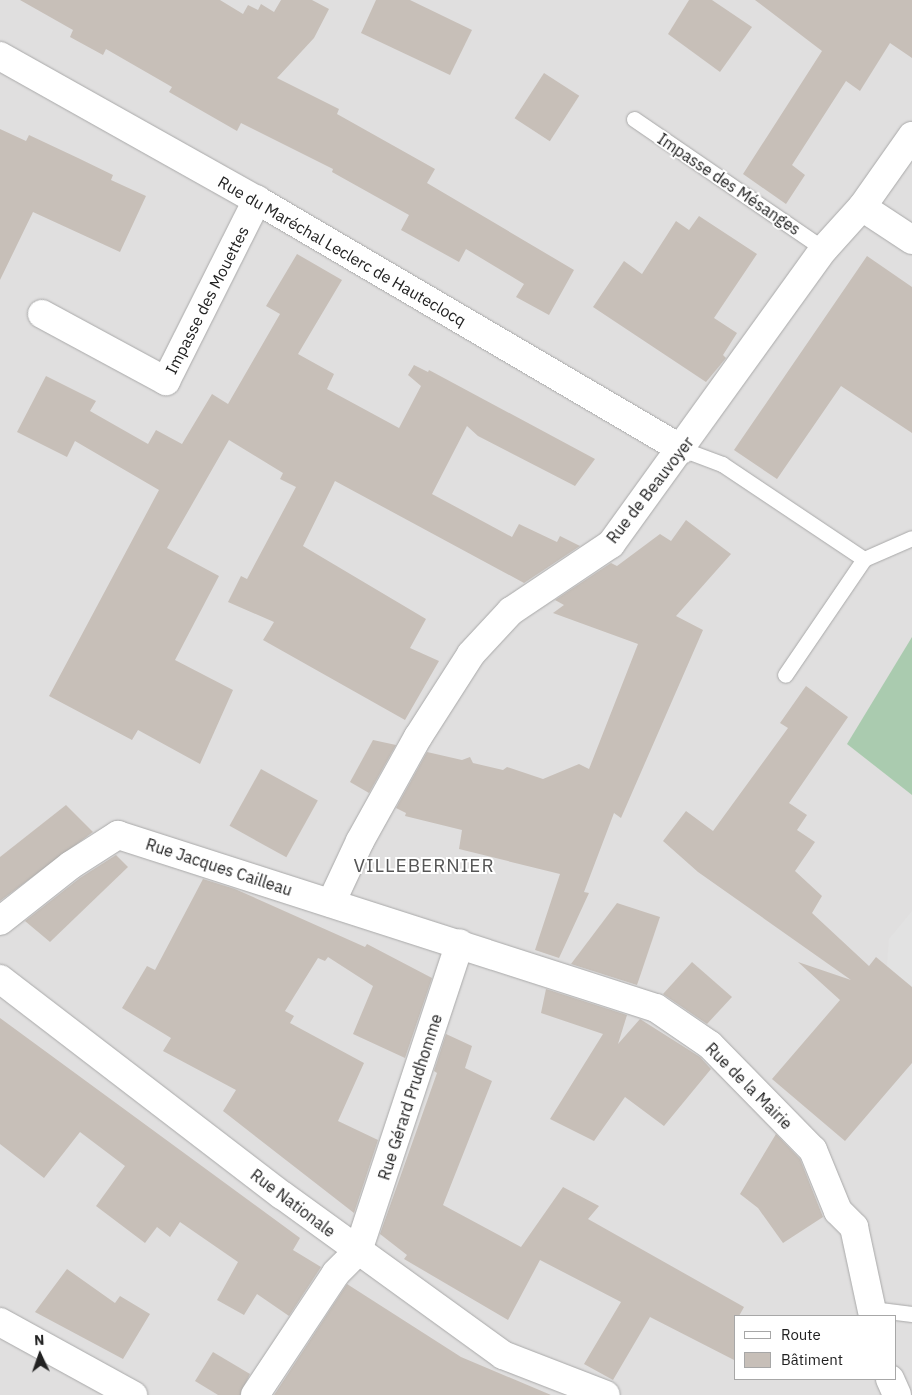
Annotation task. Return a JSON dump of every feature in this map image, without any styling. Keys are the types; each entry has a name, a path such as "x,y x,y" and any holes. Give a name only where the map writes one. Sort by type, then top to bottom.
{"street":[{"name":"Rue du Maréchal Leclerc de Hauteclocq","path":"0,56 257,200 682,449"},
{"name":"Rue de Beauvoyer","path":"331,903 360,841 418,737 471,654 511,611 611,544 682,449 824,249 862,207 912,136"},
{"name":"Impasse des Mouettes","path":"42,314 166,381 257,200"},
{"path":"862,207 912,240"},
{"name":"Rue Jacques Cailleau","path":"0,921 71,865 118,835 460,943"},
{"name":"Rue Gérard Prudhomme","path":"358,1251 460,943"},
{"name":"Rue de la Mairie","path":"460,943 656,1008 710,1045 812,1150 838,1211 854,1227 872,1312"},
{"name":"Rue Nationale","path":"0,979 358,1251 503,1355 606,1395"},
{"path":"255,1395 336,1273 358,1251"},
{"path":"0,1322 133,1395"},
{"path":"890,1380 897,1395"}],"lane":[{"name":"Impasse des Mésanges","path":"634,120 824,249"},
{"path":"682,449 722,464 864,559"},
{"path":"786,675 864,559 912,538"},
{"path":"872,1312 912,1314"}],"shaded area":[{"path":"0,0 912,0 912,1395 0,1395"},
{"path":"912,911 912,987 887,966 889,939"}],"green space":[{"path":"912,637 912,795 847,744"}],"building":[{"path":"20,0 220,0 243,14 248,5 258,10 261,4 274,12 281,0 312,0 329,9 314,38 277,78 339,109 337,114 435,169 427,183 574,270 549,315 516,297 524,284 466,249 459,262 401,230 409,215 332,172 333,169 241,123 237,131 169,92 172,87 106,49 103,55 70,37 73,30"},
{"path":"376,0 410,0 472,30 450,75 361,33"},
{"path":"689,0 712,0 752,27 720,72 668,34"},
{"path":"755,0 912,0 912,58 890,43 860,91 846,81 792,165 805,175 786,204 743,174 822,51"},
{"path":"544,73 579,96 550,141 515,118"},
{"path":"0,129 26,141 29,135 113,175 111,180 146,196 120,252 33,212 0,280"},
{"path":"699,216 757,254 714,318 737,333 723,355 726,358 706,382 593,307 624,261 642,274 676,221 689,230"},
{"path":"297,254 342,280 298,354 334,374 327,389 399,428 421,386 408,375 414,365 428,372 429,370 595,459 575,486 478,436 467,426 432,494 512,537 519,524 557,542 560,536 580,546 524,583 335,481 303,546 426,619 410,648 439,661 405,720 263,640 274,622 228,602 241,576 247,579 296,487 280,479 283,473 229,440 167,548 219,576 175,660 233,690 200,764 138,730 132,740 49,696 159,490 75,441 67,457 17,432 46,376 96,401 90,411 148,444 156,430 182,444 212,394 228,404 280,314 266,306"},
{"path":"867,256 912,287 912,433 841,386 777,479 734,450"},
{"path":"686,520 731,554 676,616 703,630 621,818 614,813 584,892 589,893 559,958 535,950 560,874 459,849 462,830 405,816 406,813 396,808 427,752 462,760 470,757 473,763 503,770 507,767 543,779 579,764 589,769 638,644 553,613 564,605 555,600 611,563 617,566 660,534 671,541"},
{"path":"806,686 848,717 789,803 807,815 797,830 815,842 795,871 822,896 812,913 869,966 876,957 912,987 912,1063 845,1141 772,1079 840,1000 798,962 851,980 698,872 663,841 686,811 713,831 788,728 780,723"},
{"path":"373,740 396,745 369,793 350,782"},
{"path":"261,769 318,801 286,857 229,826"},
{"path":"66,805 93,832 0,901 0,857"},
{"path":"116,855 128,867 50,942 25,921 80,878"},
{"path":"203,879 235,889 365,947 367,944 432,978 405,1058 353,1034 373,986 328,957 325,961 318,958 285,1011 294,1016 290,1023 364,1063 338,1121 378,1140 354,1213 223,1111 236,1090 163,1051 171,1038 122,1008 147,966 155,970"},
{"path":"617,903 660,917 637,985 571,964"},
{"path":"692,962 732,997 707,1024 663,994"},
{"path":"546,989 627,1015 618,1044 640,1019 700,1057 711,1069 664,1126 625,1097 594,1141 550,1119 603,1034 541,1013"},
{"path":"0,1018 300,1238 293,1250 321,1267 289,1316 257,1294 244,1315 217,1300 238,1262 180,1222 170,1237 157,1227 145,1243 96,1206 125,1166 80,1132 44,1178 0,1144"},
{"path":"446,1034 472,1046 465,1068 492,1081 443,1205 521,1247 563,1187 599,1206 588,1219 744,1307 740,1315 734,1315 734,1360 650,1317 613,1380 584,1364 621,1302 540,1260 508,1320 404,1259 407,1255 380,1234 437,1073 434,1071"},
{"path":"776,1134 800,1159 823,1217 783,1243 758,1208 740,1194"},
{"path":"67,1269 115,1303 120,1296 150,1314 123,1359 35,1312"},
{"path":"347,1284 461,1357 551,1395 274,1395"},
{"path":"213,1352 250,1374 240,1395 218,1395 195,1381"}],"district":[{"name":"VILLEBERNIER","path":"424,866"}]}
